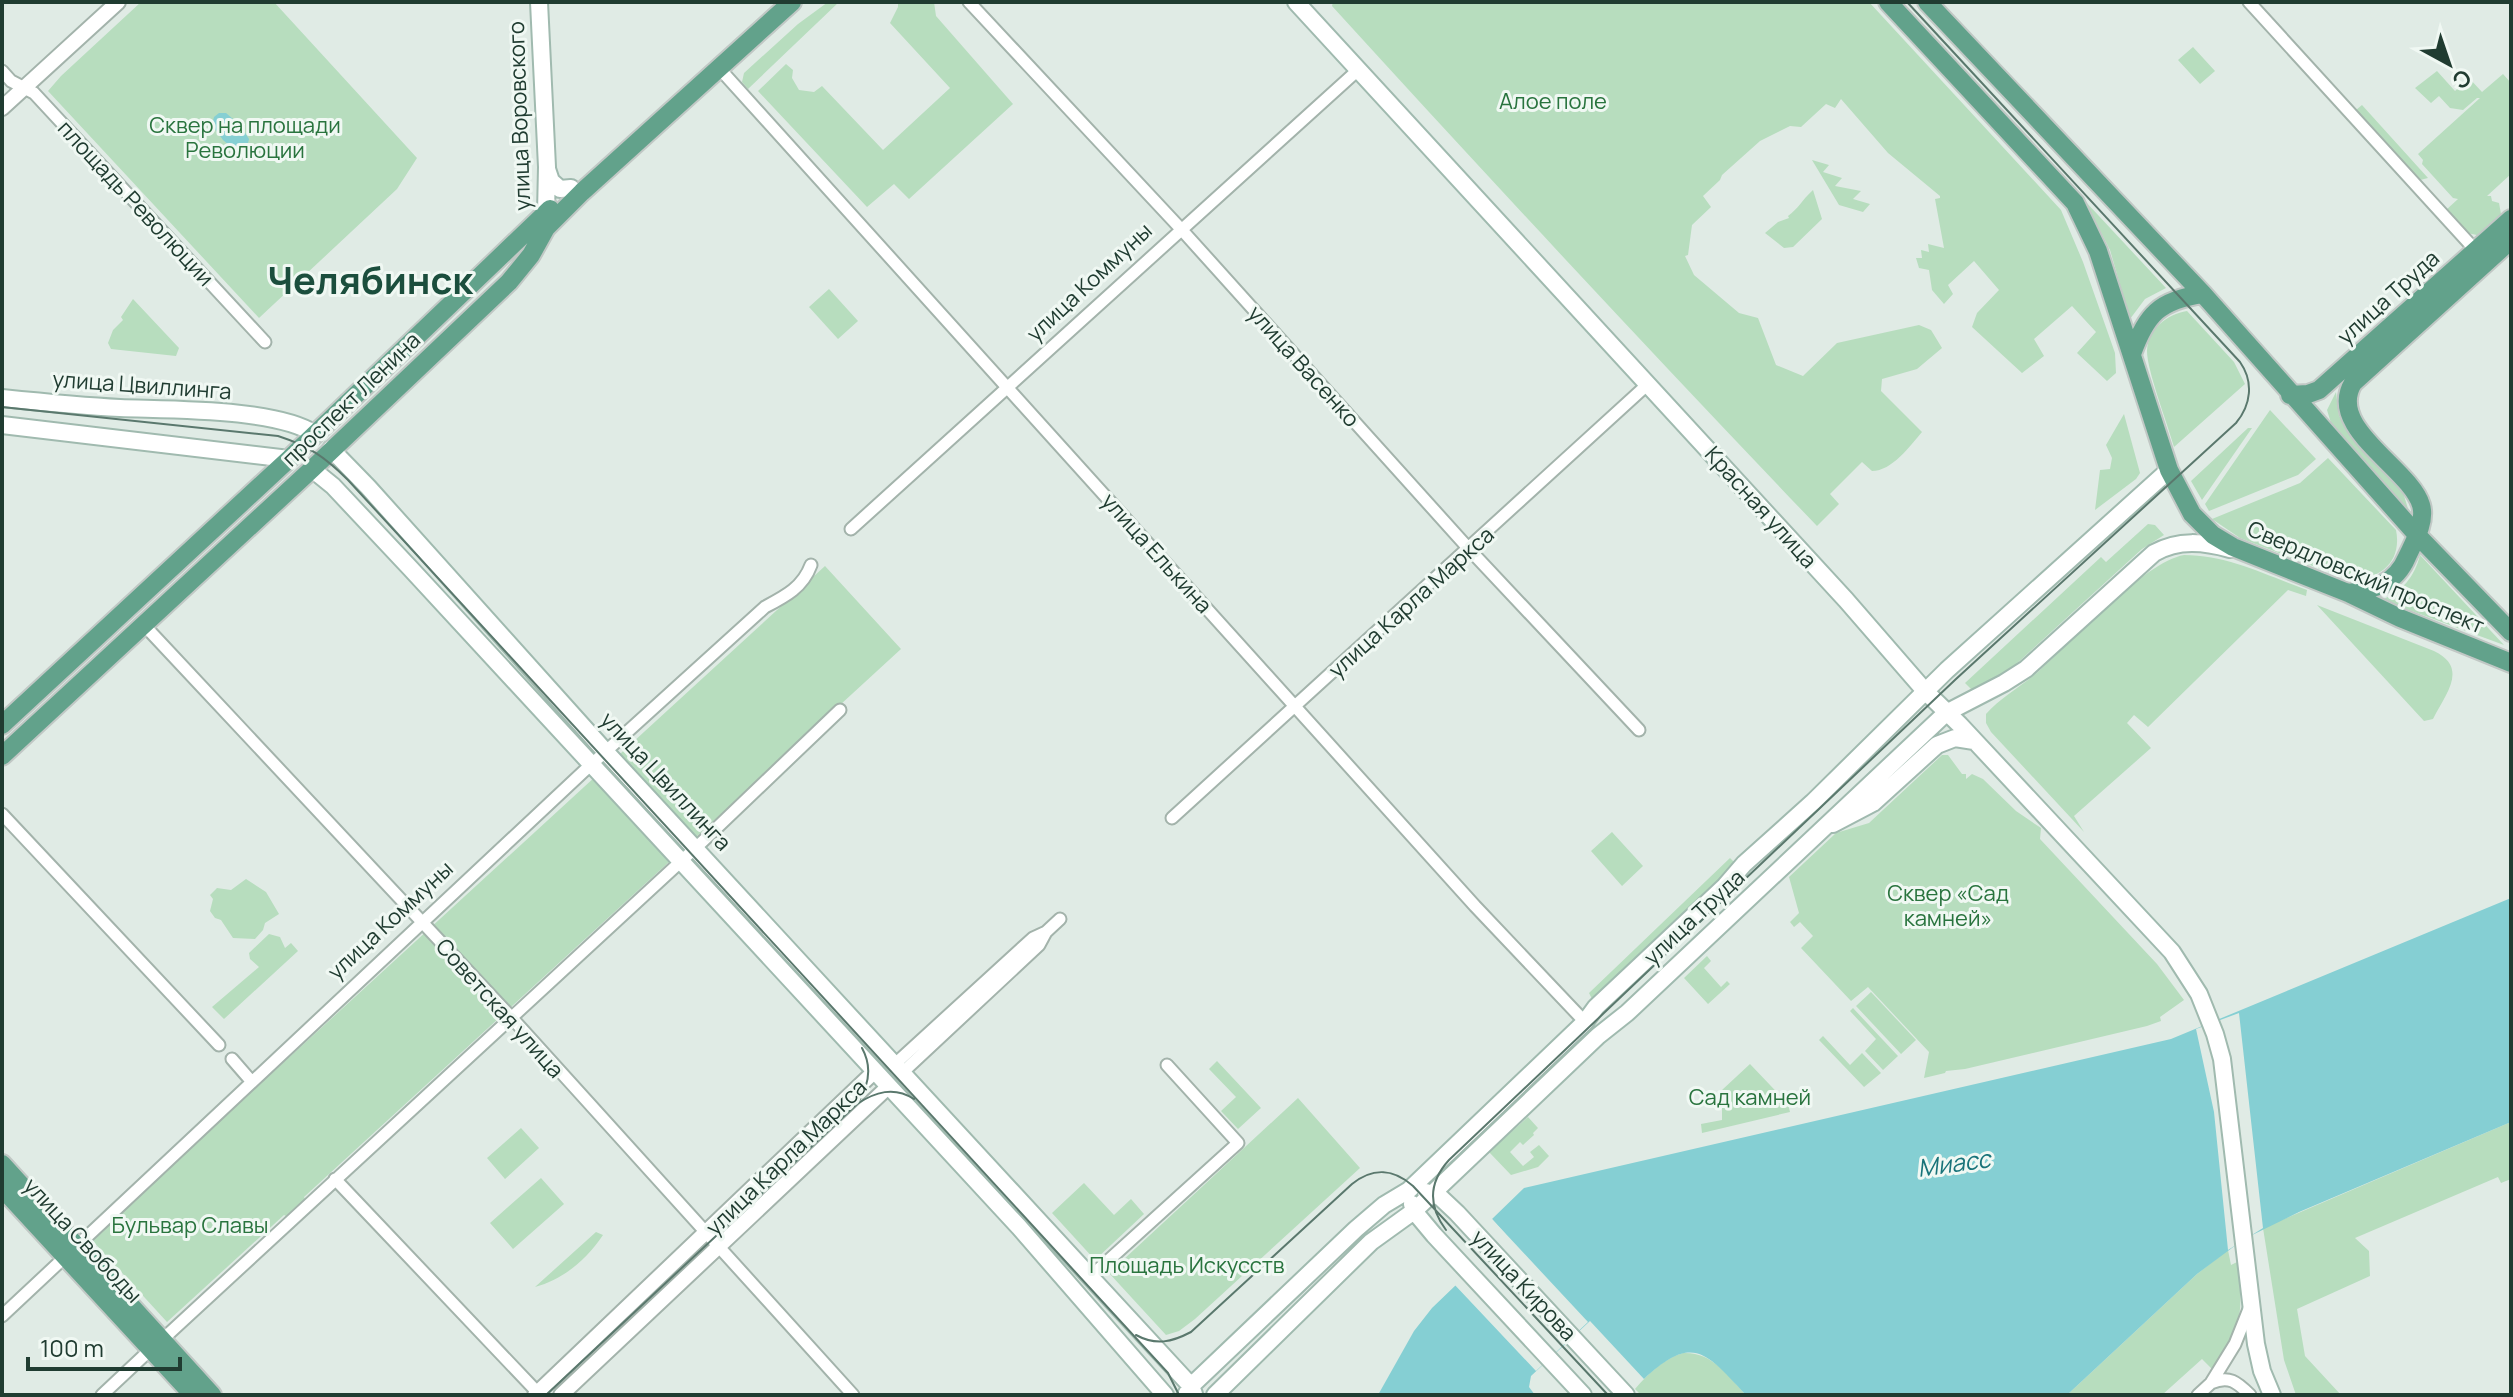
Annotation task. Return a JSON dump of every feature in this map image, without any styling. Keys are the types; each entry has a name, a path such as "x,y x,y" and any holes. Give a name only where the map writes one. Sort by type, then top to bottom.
{"main road":[{"name":"улица Воровского","path":"539,2 547,167 546,221"},
{"name":"проспект Ленина","path":"2,756 509,282 531,255 546,221 571,188 779,2"},
{"name":"проспект Ленина","path":"2,725 546,221 792,2"},
{"name":"Красная улица","path":"1296,2 1846,600 1925,691 2172,952 2193,981 2220,1051 2259,1358 2272,1395"},
{"name":"Свердловский проспект","path":"1888,2 2075,203 2093,236 2169,470 2190,512 2213,535 2240,551 2348,593 2400,618 2511,663"},
{"name":"Свердловский проспект","path":"1927,2 2203,294 2418,536 2511,632"},
{"path":"547,167 551,181 560,189 571,188"},
{"name":"улица Труда","path":"2418,536 2421,504 2356,425 2349,409 2348,395 2353,383 2481,256 2511,219"},
{"name":"улица Труда","path":"2290,395 2319,390 2481,256 2511,240"},
{"path":"2132,354 2142,328 2154,312 2175,300 2203,294"},
{"name":"улица Цвиллинга","path":"2,398 241,415 285,421 315,434 378,498 605,751 1090,1277 1191,1392"},
{"name":"улица Цвиллинга","path":"2,425 289,459 312,469 333,486 1019,1227 1165,1395"},
{"name":"улица Труда","path":"1191,1392 1356,1229 1384,1205 1411,1188 1585,1022 1596,1007 1725,886 1763,845 1813,802 1925,691 2169,470"},
{"path":"2348,593 2375,588 2394,579 2401,572 2418,536"},
{"name":"улица Труда","path":"1215,1395 1371,1242 1414,1211 1946,713 2004,683 2032,663 2154,553 2174,544 2187,543 2240,551"},
{"path":"1821,830 1873,803 1937,745 1955,738 1974,741 1969,724 1972,712 1983,698 2004,683"},
{"name":"улица Елькина","path":"1585,1022 1598,1036"},
{"name":"улица Карла Маркса","path":"875,1071 899,1068"},
{"name":"улица Карла Маркса","path":"889,1086 899,1068"},
{"name":"улица Свободы","path":"2,1164 72,1251 157,1344 212,1395"},
{"name":"улица Свободы","path":"2,1188 72,1251"},
{"name":"улица Кирова","path":"1583,1395 1414,1211 1411,1188 1440,1197 1626,1395"},
{"name":"улица Свободы","path":"157,1344 193,1395"}],"street":[{"path":"2,108 118,2"},
{"name":"улица Васенко","path":"969,2 1181,229 1469,549 1639,730"},
{"path":"2249,2 2481,256"},
{"name":"улица Елькина","path":"719,68 1468,898 1585,1022"},
{"name":"улица Коммуны","path":"851,529 1358,70"},
{"name":"площадь Революции","path":"2,71 11,81 34,93 265,342"},
{"name":"улица Карла Маркса","path":"1172,818 1648,384"},
{"name":"улица Коммуны","path":"2,1316 605,751 765,607 788,595 806,579 811,565"},
{"name":"Советская улица","path":"144,625 511,1017 705,1235 853,1395"},
{"path":"102,1395 681,861 840,710"},
{"path":"2,814 219,1045"},
{"name":"улица Карла Маркса","path":"899,1068 1033,938 1046,932 1060,919"},
{"path":"232,1059 252,1082"},
{"path":"1090,1277 1238,1143 1167,1065"},
{"name":"улица Карла Маркса","path":"538,1394 875,1071"},
{"name":"улица Карла Маркса","path":"561,1395 889,1086"},
{"path":"335,1179 538,1394"},
{"path":"2198,1395 2211,1383 2235,1344 2251,1305"},
{"path":"2211,1383 2229,1379 2237,1382 2250,1395"}],"green space":[{"name":"Сквер на площади Революции","path":"141,2 274,2 417,158 397,189 259,318 48,91"},
{"path":"828,2 839,2 748,89 742,82 744,73 798,24"},
{"path":"898,2 934,2 936,16 1013,104 909,199 894,184 867,207 758,91 786,64 793,70 792,78 799,90 814,92 822,86 883,150 950,88 890,23"},
{"name":"Алое поле","path":"1333,2 1869,2 2061,210 2115,353 2116,373 2107,381 2077,353 2096,332 2072,306 2034,339 2044,356 2022,373 1972,327 1977,313 1999,290 1974,261 1948,285 1953,294 1944,304 1932,290 1929,270 1919,268 1916,258 1922,258 1921,250 1929,252 1928,244 1944,248 1935,199 1940,196 1888,153 1841,99 1835,108 1826,104 1801,127 1790,126 1760,141 1722,175 1703,196 1711,207 1692,225 1688,255 1685,256 1694,275 1739,313 1758,318 1776,365 1803,376 1837,343 1919,325 1931,330 1942,348 1917,369 1882,379 1881,391 1922,432 1887,467 1872,471 1862,462 1830,494 1839,504 1817,526 1511,201 1332,6"},
{"path":"2193,47 2215,71 2200,84 2178,60"},
{"path":"2437,71 2455,91 2469,78 2482,92 2503,74 2511,83 2511,174 2487,196 2499,203 2501,214 2477,235 2467,233 2446,210 2458,199 2453,198 2422,164 2423,160 2418,154 2480,98 2463,110 2450,108 2439,96 2431,103 2415,88"},
{"path":"2362,105 2428,178 2420,180 2356,110"},
{"path":"1812,160 1829,165 1823,172 1842,178 1835,186 1861,191 1853,199 1870,204 1863,212 1839,205"},
{"path":"1813,190 1822,219 1793,247 1784,248 1765,233 1778,222 1789,218"},
{"path":"2085,201 2166,288 2145,299 2130,319 2110,250"},
{"path":"829,289 858,321 838,339 809,307"},
{"path":"133,299 179,348 176,356 111,349 108,343 113,330 123,320 121,317"},
{"path":"2187,311 2234,362 2245,384 2174,447 2147,351 2151,336 2160,324 2172,315"},
{"path":"2336,392 2339,416 2402,489 2409,512 2331,423 2327,410"},
{"path":"2270,410 2316,459 2298,475 2209,511 2205,504"},
{"path":"2124,414 2140,473 2095,510 2100,470 2110,469 2112,458 2106,445"},
{"path":"2248,428 2252,428 2202,500 2191,481"},
{"path":"2328,458 2396,530 2397,542 2391,562 2376,574 2366,578 2344,578 2240,538 2212,519 2300,483"},
{"path":"2148,524 2155,525 2164,535 2142,549 2014,666 1973,691 1965,683 2101,557 2106,562"},
{"path":"2184,555 2216,558 2247,567 2307,590 2306,596 2288,590 2148,727 2134,715 2127,723 2151,748 2074,816 2084,832 1991,732 1986,723 1986,714 2039,671 2130,587 2149,572"},
{"path":"2420,555 2504,645 2382,600 2407,582"},
{"name":"Бульвар Славы","path":"825,566 901,649 305,1199 167,1322 91,1239"},
{"path":"2317,605 2445,658 2450,665 2452,682 2433,719 2424,721"},
{"name":"Сквер «Сад камней»","path":"1942,755 1948,755 1962,774 1966,774 1966,779 1972,774 1983,779 2016,811 2041,828 2040,839 2157,964 2184,1000 2160,1017 2161,1021 1924,1078 1929,1052 1868,987 1851,1001 1801,948 1813,936 1800,922 1794,927 1790,922 1799,913 1789,877 1836,833 1869,823"},
{"path":"1612,832 1643,866 1622,886 1591,851"},
{"path":"1730,858 1734,862 1730,869 1592,999 1589,993"},
{"path":"246,879 266,892 279,914 265,923 255,939 233,938 221,920 210,911 213,899 210,895 217,888 231,890"},
{"path":"269,934 280,937 285,948 291,943 298,951 224,1019 212,1007 259,967 250,959 249,953"},
{"path":"1707,956 1711,961 1704,968 1721,987 1727,981 1730,984 1708,1004 1684,978"},
{"path":"1871,992 1916,1040 1901,1054 1856,1006"},
{"path":"1853,1008 1898,1056 1883,1070 1865,1051 1876,1039 1850,1011"},
{"path":"1823,1036 1850,1065 1862,1053 1881,1073 1864,1087 1819,1040"},
{"path":"1217,1061 1261,1108 1238,1129 1221,1111 1236,1097 1209,1069"},
{"name":"Сад камней","path":"1750,1064 1788,1104 1790,1112 1702,1133 1701,1124 1722,1120 1722,1090"},
{"name":"Площадь Искусств","path":"1298,1098 1360,1168 1195,1319 1179,1331 1166,1335 1109,1273"},
{"path":"1528,1117 1538,1128 1523,1145 1520,1142 1510,1152 1523,1166 1534,1157 1530,1152 1539,1145 1549,1156 1538,1167 1511,1175 1489,1152"},
{"path":"2511,1122 2511,1179 2501,1183 2498,1177 2355,1238 2369,1251 2370,1276 2297,1309 2305,1356 2341,1395 2296,1395 2284,1360 2263,1228"},
{"path":"521,1128 539,1148 505,1179 487,1158"},
{"path":"541,1178 564,1204 513,1249 490,1223"},
{"path":"1084,1183 1114,1215 1131,1199 1144,1214 1095,1260 1052,1213"},
{"path":"596,1232 603,1235 582,1260 565,1274 535,1287"},
{"path":"2228,1250 2231,1265 2237,1262 2240,1308 2230,1341 2213,1370 2202,1359 2162,1395 2067,1395 2197,1274"},
{"path":"1683,1353 1703,1356 1711,1361 1746,1395 1641,1395 1635,1389 1657,1367"}],"water":[{"path":"219,113 226,113 240,125 249,139 246,151 236,151 212,125"},
{"name":"Миасс","path":"2511,898 2511,1122 2299,1212 2244,1239 2197,1274 2067,1395 1746,1395 1721,1369 1699,1354 1676,1356 1644,1379 1590,1321 1531,1376 1529,1387 1535,1395 1378,1395 1414,1331 1432,1308 1507,1236 1492,1219 1524,1188 2171,1039"}],"pier":[{"path":"2239,1013 2263,1228 2228,1250 2214,1112 2196,1029"},
{"path":"1492,1219 1588,1322 1536,1371 1453,1283 1502,1236 1489,1222"}],"tram line":[{"path":"1446,1230 1436,1212 1433,1194 1442,1168 1449,1160 1956,679 2236,423 2245,409 2249,385 2240,362 1907,2"},
{"path":"2,407 278,436 308,448 332,465 1168,1373 1179,1395"},
{"path":"857,1104 868,1077 868,1063 862,1048"},
{"path":"546,1395 857,1104 885,1092 914,1099"},
{"path":"1136,1335 1150,1341 1164,1341 1191,1332 1352,1184 1368,1175 1391,1173 1413,1186 1608,1395"}],"district":[{"name":"Челябинск","path":"370,281"}]}
